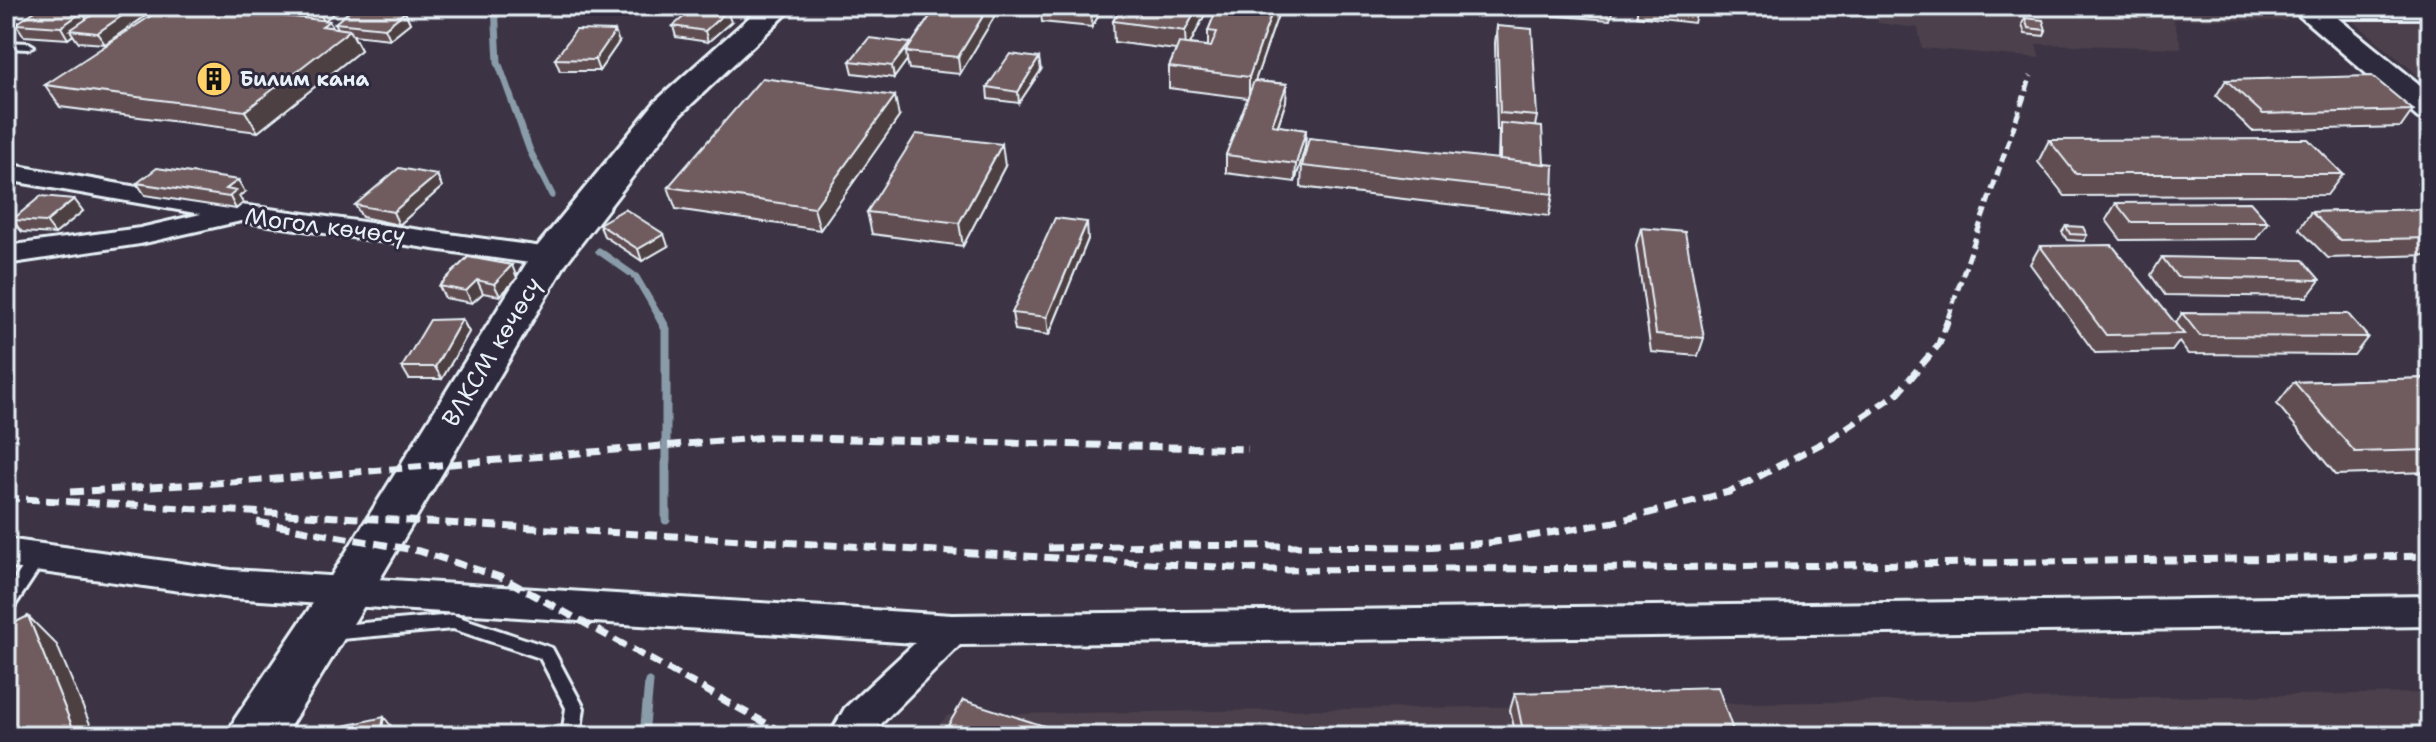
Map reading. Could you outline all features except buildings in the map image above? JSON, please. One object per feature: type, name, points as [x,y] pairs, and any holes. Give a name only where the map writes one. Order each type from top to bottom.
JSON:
[{"type":"main road","points":[[2307,8],[2430,111]]},
{"type":"street","name":"ВЛКСМ көчөсү","points":[[254,736],[347,592],[550,257],[668,108],[780,6]]},
{"type":"street","points":[[2307,8],[2430,11]]},
{"type":"street","points":[[6,172],[241,213]]},
{"type":"street","name":"Могол көчөсү","points":[[6,255],[140,236],[241,213],[550,257]]},
{"type":"street","points":[[23,554],[231,584],[952,630],[2024,619],[2430,611]]},
{"type":"street","points":[[848,736],[858,720],[952,630]]},
{"type":"lane","points":[[6,45],[29,46]]},
{"type":"lane","points":[[6,605],[23,554]]},
{"type":"lane","points":[[320,633],[453,622],[546,653],[575,708],[571,736]]},
{"type":"shaded area","points":[[1874,6],[2269,6],[2288,21],[2173,19],[2182,48],[2036,44],[2040,58],[1922,48],[1918,28],[1878,23]]},
{"type":"shaded area","points":[[2342,12],[2430,13],[2430,85]]},
{"type":"shaded area","points":[[2430,693],[2430,736],[929,736],[948,715]]},
{"type":"waterway","points":[[495,6],[498,62],[530,151],[552,195]]},
{"type":"waterway","points":[[599,251],[636,277],[660,318]]},
{"type":"waterway","points":[[659,316],[666,329],[666,520]]},
{"type":"waterway","points":[[644,736],[649,682]]},
{"type":"railway","points":[[1948,318],[2031,76]]},
{"type":"railway","points":[[1048,548],[1155,545],[1425,547],[1489,543],[1615,522],[1729,492],[1832,438],[1898,393],[1939,344],[1949,316]]},
{"type":"railway","points":[[70,492],[264,480],[767,437],[1248,449]]},
{"type":"railway","points":[[6,498],[1270,570],[1649,568],[2430,556]]},
{"type":"railway","points":[[257,522],[419,551],[503,578],[789,736]]},
{"type":"place","name":"Билим кана","points":[[214,79]]}]
